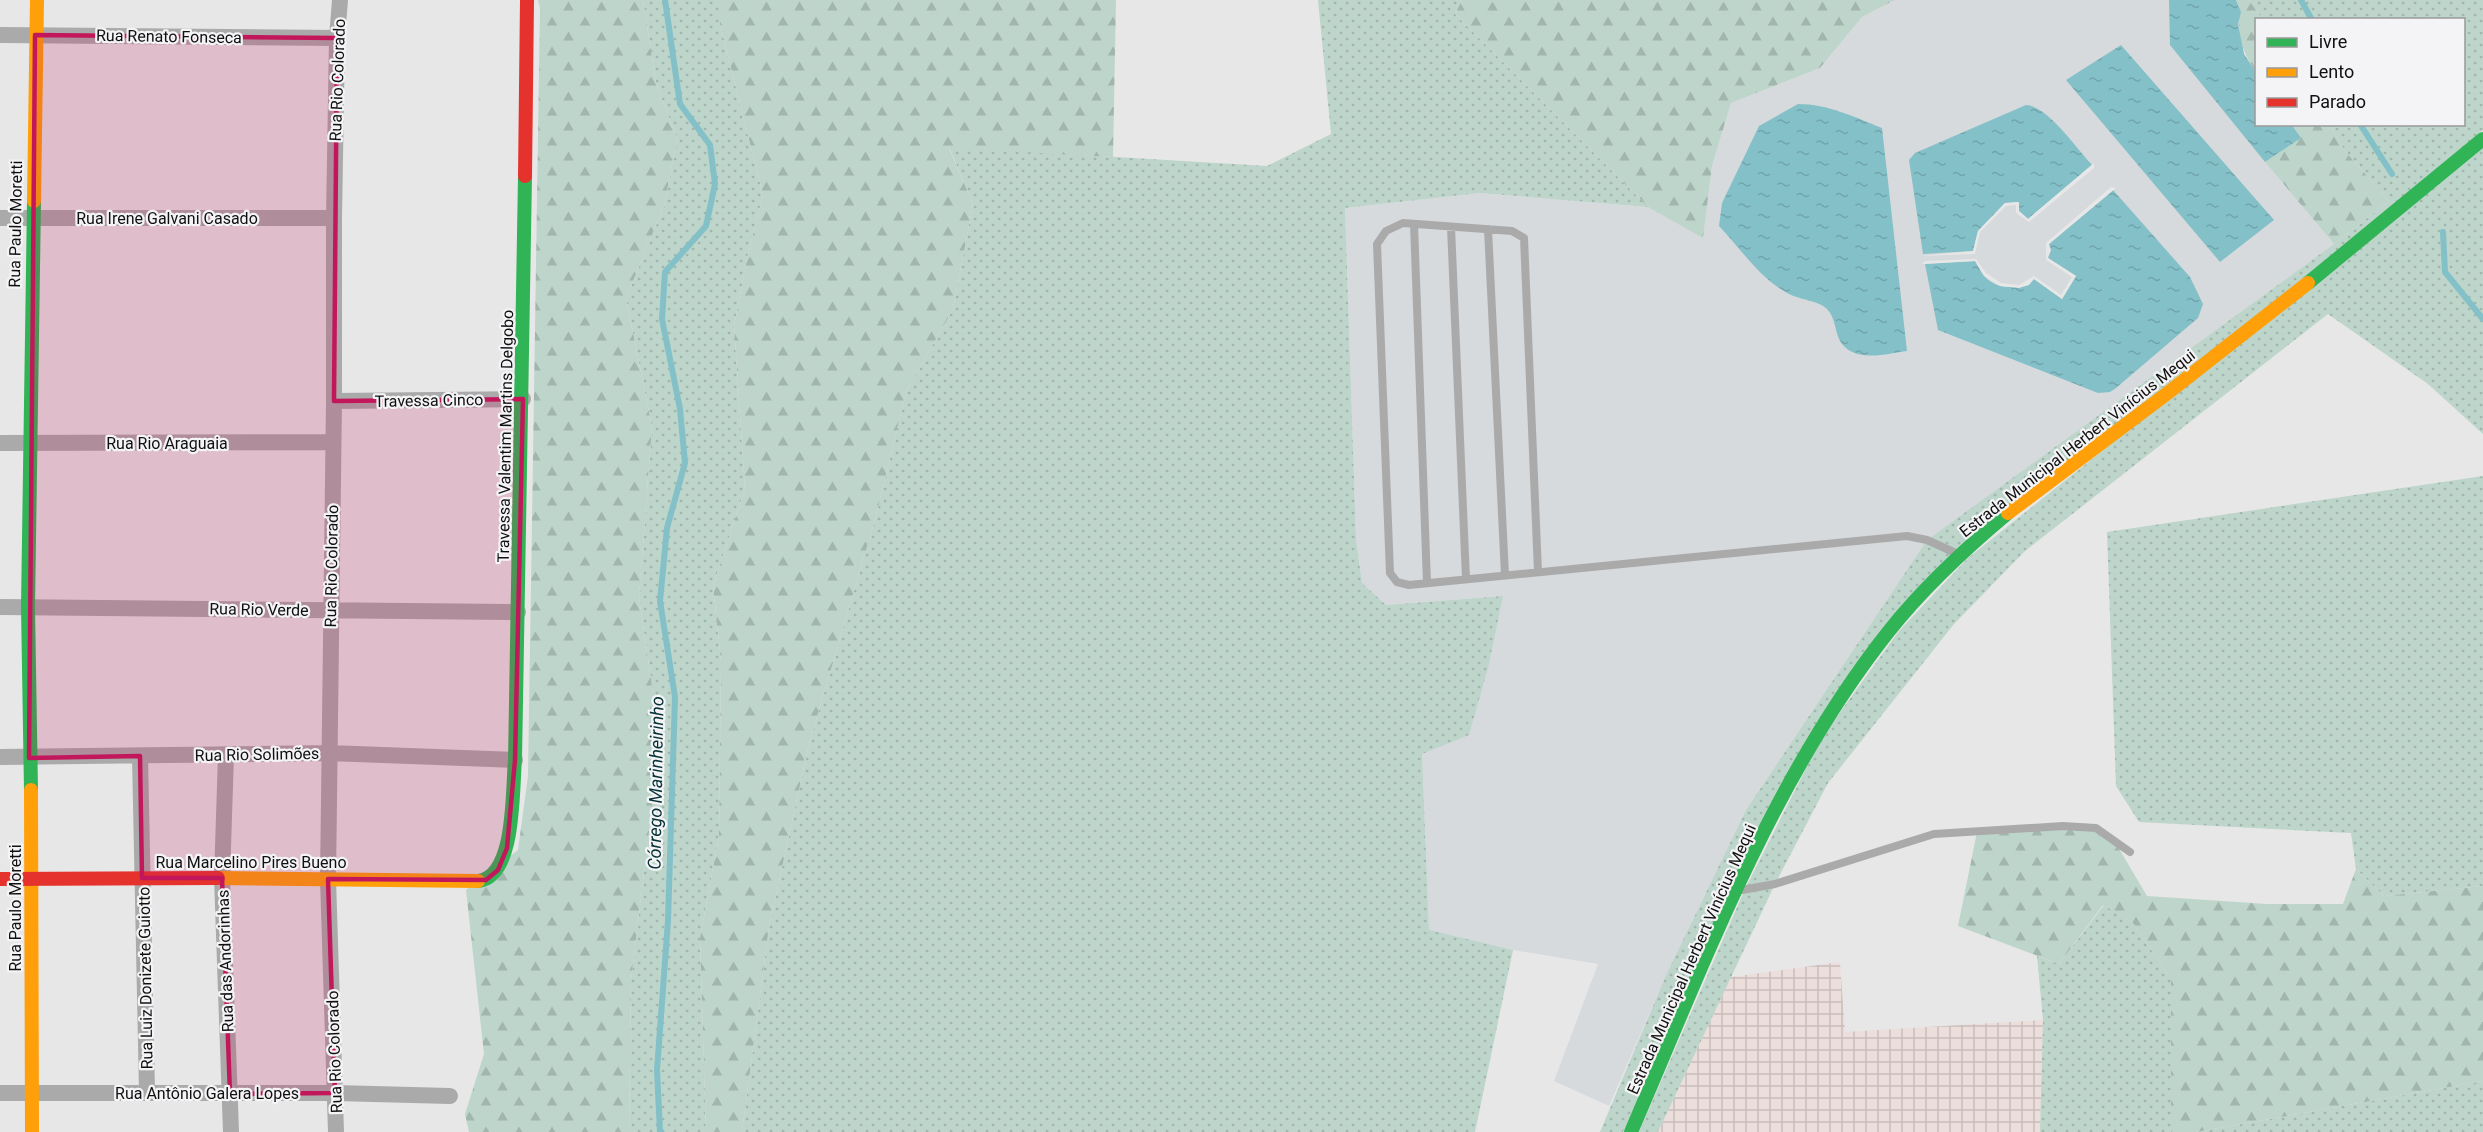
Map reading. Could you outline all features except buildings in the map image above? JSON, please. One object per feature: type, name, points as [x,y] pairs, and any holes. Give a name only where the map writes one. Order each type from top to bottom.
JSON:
[{"type":"street","name":"Rua Paulo Moretti","points":[[32,1132],[32,880],[28,607],[37,0]]},
{"type":"street","name":"Rua Rio Colorado","points":[[336,1132],[328,879],[328,753],[334,401],[334,218],[337,38],[340,0]]},
{"type":"street","name":"Travessa Valentim Martins Delgobo","points":[[498,870],[507,848],[515,760],[523,399],[527,0]]},
{"type":"street","name":"Rua Renato Fonseca","points":[[0,35],[337,38]]},
{"type":"street","name":"Estrada Municipal Herbert Vinícius Mequi","points":[[1630,1132],[1736,891],[1816,734],[1891,628],[1961,555],[2003,518],[2273,312],[2483,139]]},
{"type":"street","name":"Rua Irene Galvani Casado","points":[[0,218],[334,218]]},
{"type":"street","name":"Travessa Cinco","points":[[334,401],[523,399]]},
{"type":"street","name":"Rua Rio Araguaia","points":[[0,443],[333,442]]},
{"type":"street","name":"Rua Rio Verde","points":[[0,607],[518,612]]},
{"type":"street","name":"Rua Rio Solimões","points":[[0,757],[328,753],[515,760]]},
{"type":"street","name":"Rua das Andorinhas","points":[[226,755],[222,878],[231,1132]]},
{"type":"street","name":"Rua Luiz Donizete Guiotto","points":[[140,756],[147,1092]]},
{"type":"street","name":"Rua Marcelino Pires Bueno","points":[[0,879],[222,878],[467,882],[486,880],[498,870]]},
{"type":"street","name":"Rua Antônio Galera Lopes","points":[[0,1093],[335,1093],[450,1096]]},
{"type":"lane","points":[[1538,572],[1524,238],[1512,231],[1403,223],[1386,231],[1377,244],[1390,573],[1396,582],[1409,585],[1907,536],[1928,540],[1961,555]]},
{"type":"lane","points":[[1414,224],[1426,583]]},
{"type":"lane","points":[[1451,227],[1466,579]]},
{"type":"lane","points":[[1488,230],[1505,575]]},
{"type":"lane","points":[[1736,891],[1786,880],[1934,834],[2063,826],[2096,828],[2130,852]]},
{"type":"highlighted area","points":[[35,35],[337,38],[334,401],[523,399],[515,760],[507,848],[498,870],[486,880],[328,879],[335,1093],[230,1094],[222,878],[142,878],[140,756],[29,758]]},
{"type":"shaded area","points":[[1895,0],[2236,0],[2244,54],[2255,70],[2255,126],[2291,126],[2265,162],[2334,244],[1927,540],[1746,810],[1666,975],[1609,1106],[1554,1081],[1598,964],[1513,950],[1429,931],[1422,754],[1502,596],[1386,605],[1362,583],[1356,539],[1345,208],[1480,193],[1648,207],[1703,237],[1712,166],[1731,103],[1820,68],[1862,17]]},
{"type":"shaded area","points":[[1840,962],[1845,1032],[2043,1020],[2040,1132],[1658,1132],[1731,977]]},
{"type":"green space","points":[[538,0],[643,0],[656,83],[677,139],[664,206],[626,298],[652,427],[639,597],[660,741],[631,980],[629,1132],[469,1132],[465,1114],[484,1054],[466,890],[518,850],[528,776],[540,8]]},
{"type":"green space","points":[[643,0],[720,0],[720,24],[763,195],[748,254],[734,326],[745,489],[713,586],[721,662],[719,836],[700,938],[706,1132],[629,1132],[631,980],[660,741],[639,597],[652,427],[626,298],[664,206],[677,139],[656,83]]},
{"type":"green space","points":[[720,0],[1116,0],[1113,157],[949,148],[973,204],[953,309],[906,392],[876,516],[809,744],[769,927],[742,1132],[706,1132],[700,938],[719,836],[721,662],[713,586],[745,489],[734,326],[748,254],[763,195],[720,24]]},
{"type":"green space","points":[[1318,0],[1462,0],[1455,14],[1648,207],[1480,193],[1345,208],[1356,539],[1362,583],[1386,605],[1503,596],[1488,668],[1469,735],[1422,754],[1429,930],[1513,950],[1475,1132],[742,1132],[769,927],[809,744],[876,516],[906,392],[953,309],[973,204],[949,147],[1267,166],[1331,134]]},
{"type":"green space","points":[[1462,0],[1895,0],[1862,17],[1820,68],[1731,103],[1712,166],[1703,238],[1648,207],[1455,14]]},
{"type":"green space","points":[[2236,0],[2249,0],[2261,18],[2255,18],[2255,70],[2242,46]]},
{"type":"green space","points":[[2249,0],[2483,0],[2483,130],[2269,307],[1999,513],[1852,669],[1623,1132],[1600,1132],[1666,975],[1746,810],[1927,540],[2334,244],[2389,201],[2345,151],[2331,126],[2465,126],[2465,18],[2261,18]]},
{"type":"green space","points":[[2293,126],[2331,126],[2345,151],[2389,201],[2334,244],[2265,162],[2301,138]]},
{"type":"green space","points":[[2483,147],[2483,434],[2428,384],[2328,314],[2025,551],[1954,624],[1828,783],[1775,884],[1658,1132],[1639,1132],[1745,889],[1822,737],[1899,631],[1968,558]]},
{"type":"green space","points":[[2483,476],[2483,886],[2384,896],[2356,869],[2351,833],[2139,822],[2116,786],[2107,532]]},
{"type":"green space","points":[[2096,828],[2115,842],[2147,896],[2267,904],[2343,904],[2356,869],[2384,896],[2483,886],[2483,1081],[2196,1132],[2171,1132],[2171,979],[2133,923],[2103,905],[2059,964],[1958,926],[1977,832]]},
{"type":"green space","points":[[2104,905],[2133,923],[2171,979],[2171,1132],[2040,1132],[2043,1020],[2037,956],[2059,964]]},
{"type":"green space","points":[[2483,1081],[2483,1132],[2196,1132]]},
{"type":"water","points":[[2169,0],[2236,0],[2241,12],[2238,24],[2244,54],[2255,70],[2255,126],[2293,126],[2301,138],[2265,162],[2170,45]]},
{"type":"water","points":[[2121,45],[2274,220],[2220,262],[2066,80]]},
{"type":"water","points":[[1798,104],[1830,109],[1882,128],[1907,351],[1870,356],[1852,352],[1839,339],[1827,309],[1779,288],[1760,272],[1719,226],[1722,203],[1759,126]]},
{"type":"water","points":[[2026,105],[2035,107],[2053,120],[2092,165],[2028,219],[2019,211],[2019,202],[2005,203],[1978,231],[1973,251],[1923,254],[1909,160],[1915,153]]},
{"type":"water","points":[[2113,190],[2190,277],[2203,304],[2198,318],[2116,388],[2110,392],[2098,393],[1938,330],[1925,264],[1976,261],[1980,270],[1992,283],[2008,287],[2034,279],[2062,299],[2076,276],[2048,258],[2049,244]]},
{"type":"pier","points":[[2094,163],[2094,168],[2029,222],[2016,213],[2016,205],[2006,206],[1980,232],[1975,254],[1921,256],[1973,251],[1978,231],[2005,203],[2019,202],[2019,211],[2028,219]]},
{"type":"pier","points":[[2111,187],[2116,188],[2049,244],[2051,250],[2048,258],[2076,276],[2062,299],[2034,279],[2029,285],[2019,288],[2000,286],[1984,276],[1975,261],[1922,264],[1925,261],[1976,259],[1986,273],[2001,283],[2019,285],[2034,276],[2061,295],[2072,277],[2046,260],[2046,243]]},
{"type":"waterway","name":"Córrego Marinheirinho","points":[[660,1132],[657,1070],[668,921],[675,697],[660,601],[667,528],[685,463],[680,409],[662,319],[665,272],[706,226],[715,184],[710,145],[680,104],[665,0]]},
{"type":"waterway","points":[[2301,0],[2311,18]]},
{"type":"waterway","points":[[2361,126],[2392,174]]},
{"type":"waterway","points":[[2443,232],[2445,272],[2483,319]]},
{"type":"traffic: fast","points":[[2308,283],[2483,139]]},
{"type":"traffic: fast","points":[[478,881],[490,876],[499,865],[506,849],[512,810],[515,760],[525,176]]},
{"type":"traffic: fast","points":[[31,790],[28,607],[34,201]]},
{"type":"traffic: fast","points":[[1631,1132],[1744,872],[1775,809],[1810,747],[1847,688],[1902,615],[1945,569],[2008,513]]},
{"type":"traffic: slow","points":[[34,201],[37,0]]},
{"type":"traffic: slow","points":[[2008,513],[2169,392],[2308,283]]},
{"type":"traffic: slow","points":[[31,790],[32,1132]]},
{"type":"traffic: slow","points":[[218,878],[478,881]]},
{"type":"traffic: jam","points":[[525,176],[527,0]]},
{"type":"traffic: jam","points":[[0,879],[218,878]]}]
